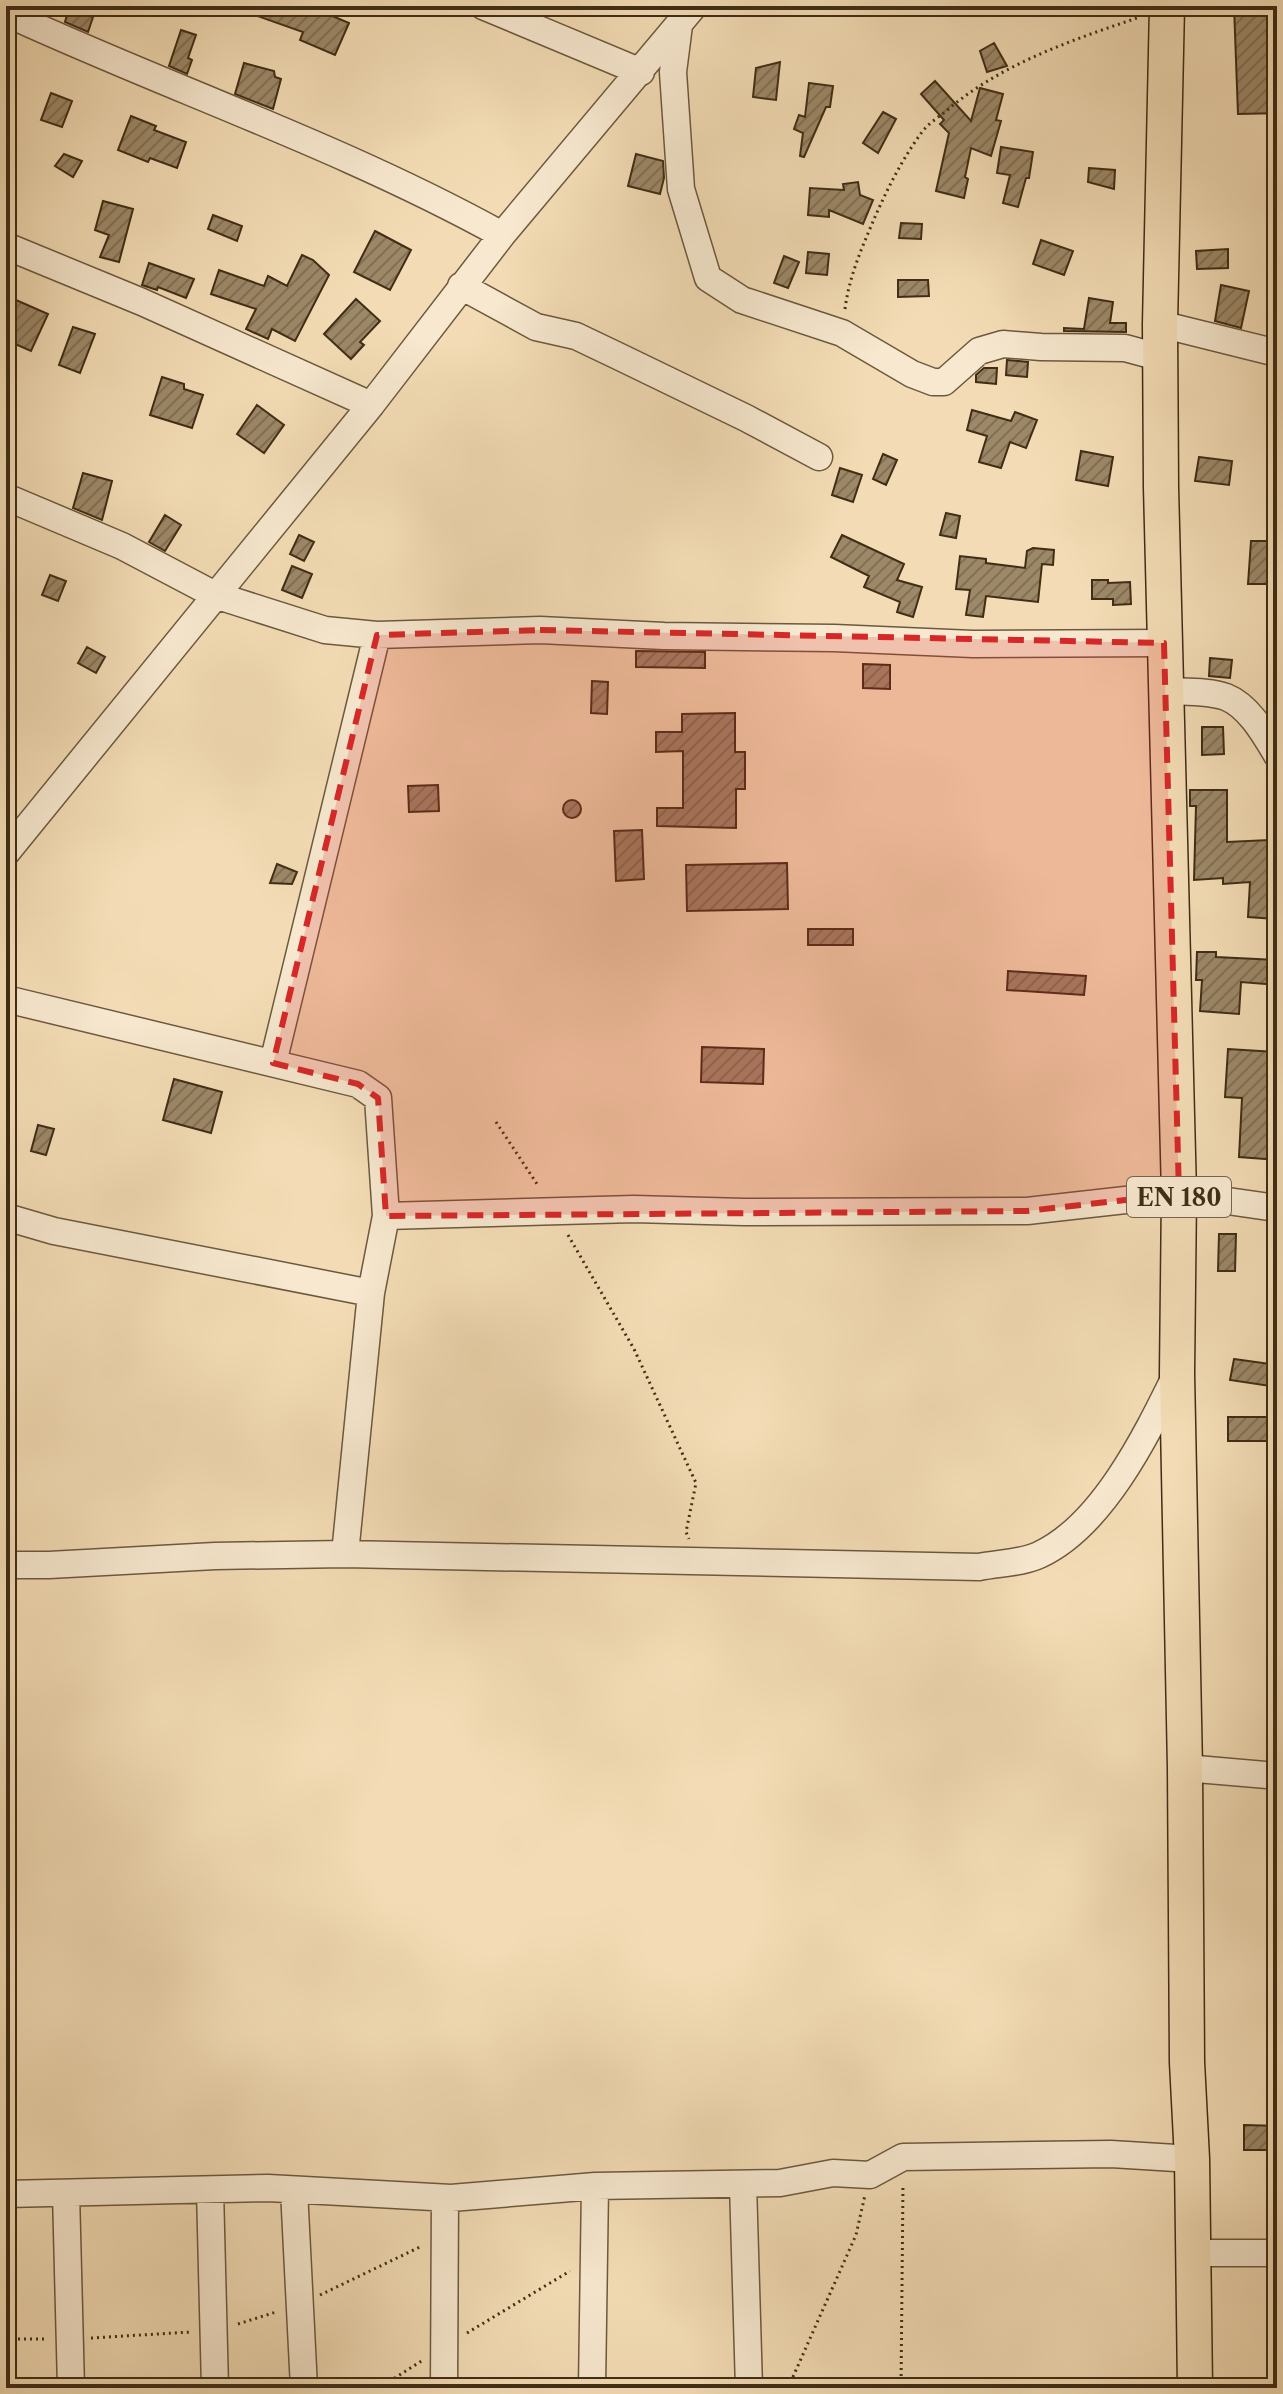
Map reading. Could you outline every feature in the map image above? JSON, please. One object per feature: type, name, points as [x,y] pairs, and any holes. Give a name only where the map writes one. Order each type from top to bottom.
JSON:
[{"type":"main road","name":"EN 180","points":[[1167,7],[1160,324],[1164,643],[1168,691],[1179,1194],[1177,1374],[1195,2388]]},
{"type":"street","points":[[483,6],[641,72]]},
{"type":"street","points":[[6,13],[270,124],[440,200],[502,235]]},
{"type":"street","points":[[6,853],[371,405],[502,235],[687,15]]},
{"type":"street","points":[[687,15],[673,72],[681,189],[708,278],[742,300],[842,333],[912,374],[933,382],[944,382],[979,351],[1003,344],[1125,348],[1162,358]]},
{"type":"street","points":[[6,246],[142,302],[371,405]]},
{"type":"street","points":[[461,286],[536,327],[576,336],[819,457]]},
{"type":"street","points":[[1160,324],[1277,353]]},
{"type":"street","points":[[6,497],[122,546],[215,595],[325,630],[377,635],[540,630],[973,644],[1164,643]]},
{"type":"street","points":[[273,1063],[377,635]]},
{"type":"street","points":[[1168,691],[1225,696],[1241,706],[1277,755]]},
{"type":"street","points":[[6,999],[358,1084],[378,1098],[386,1216],[371,1293],[345,1554]]},
{"type":"street","points":[[386,1216],[554,1210],[1027,1211],[1179,1194],[1277,1208]]},
{"type":"street","points":[[6,1217],[54,1231],[371,1293]]},
{"type":"street","points":[[6,1565],[345,1554],[979,1567],[1037,1556],[1066,1540],[1121,1475],[1147,1434],[1177,1374]]},
{"type":"street","points":[[1185,1768],[1277,1776]]},
{"type":"street","points":[[6,2194],[281,2189],[445,2198],[595,2186],[780,2183],[833,2173],[870,2175],[903,2157],[1111,2154],[1192,2159]]},
{"type":"street","points":[[743,2184],[749,2388]]},
{"type":"street","points":[[592,2388],[595,2186]]},
{"type":"street","points":[[281,2189],[300,2304],[304,2388]]},
{"type":"street","points":[[210,2190],[215,2388]]},
{"type":"street","points":[[66,2193],[71,2388]]},
{"type":"street","points":[[444,2388],[445,2198]]},
{"type":"street","points":[[1192,2253],[1277,2253]]},
{"type":"path","points":[[842,333],[848,289],[864,243],[892,180],[924,129],[968,92],[1010,69],[1071,40],[1167,7]]},
{"type":"path","points":[[496,1122],[554,1210],[634,1349],[696,1483],[686,1532],[696,1561]]},
{"type":"path","points":[[901,2388],[903,2157]]},
{"type":"path","points":[[788,2388],[856,2235],[870,2175]]},
{"type":"path","points":[[6,2339],[70,2339],[214,2331],[300,2304],[445,2236]]},
{"type":"path","points":[[379,2388],[442,2347],[592,2259]]},
{"type":"highlighted area","points":[[540,630],[1164,643],[1179,1194],[1027,1211],[386,1216],[378,1098],[358,1084],[273,1063],[377,635]]},
{"type":"building","points":[[236,6],[309,6],[349,23],[335,55],[300,40],[303,32]]},
{"type":"building","points":[[1234,6],[1277,6],[1277,113],[1238,114]]},
{"type":"building","points":[[69,8],[93,17],[88,32],[65,22]]},
{"type":"building","points":[[181,30],[196,35],[188,58],[192,60],[187,74],[169,66]]},
{"type":"building","points":[[994,43],[1007,66],[987,72],[980,51]]},
{"type":"building","points":[[780,62],[776,100],[753,97],[756,68]]},
{"type":"building","points":[[244,63],[274,71],[275,77],[281,79],[273,109],[235,94]]},
{"type":"building","points":[[935,81],[971,121],[980,88],[1003,94],[996,120],[1001,121],[991,156],[971,148],[964,198],[936,191],[949,133],[940,124],[944,120],[921,94]]},
{"type":"building","points":[[809,83],[833,86],[830,107],[826,107],[804,157],[800,156],[803,133],[794,129],[799,115],[805,117]]},
{"type":"building","points":[[51,93],[72,101],[62,127],[41,120]]},
{"type":"building","points":[[883,112],[896,119],[878,153],[863,143]]},
{"type":"building","points":[[131,116],[156,126],[154,130],[186,142],[177,168],[150,158],[148,162],[118,150]]},
{"type":"building","points":[[1001,147],[1033,152],[1029,178],[1026,178],[1018,207],[1003,203],[1010,175],[997,173]]},
{"type":"building","points":[[64,154],[82,161],[73,177],[55,166]]},
{"type":"building","points":[[636,154],[663,161],[664,178],[660,194],[628,186]]},
{"type":"building","points":[[1089,168],[1115,170],[1114,189],[1088,182]]},
{"type":"building","points":[[858,182],[860,195],[873,200],[863,224],[829,210],[829,217],[808,215],[810,188],[844,190],[843,184]]},
{"type":"building","points":[[103,201],[133,209],[119,262],[100,257],[109,235],[95,230]]},
{"type":"building","points":[[213,215],[242,226],[237,241],[208,229]]},
{"type":"building","points":[[901,223],[922,224],[921,239],[899,238]]},
{"type":"building","points":[[375,231],[411,250],[390,290],[354,272]]},
{"type":"building","points":[[1041,240],[1073,251],[1064,275],[1033,264]]},
{"type":"building","points":[[1228,249],[1228,268],[1197,269],[1196,251]]},
{"type":"building","points":[[808,252],[829,254],[827,275],[806,273]]},
{"type":"building","points":[[302,255],[313,260],[329,275],[295,341],[272,329],[268,339],[246,329],[256,309],[211,294],[219,270],[264,286],[268,276],[287,286]]},
{"type":"building","points":[[784,256],[799,262],[788,288],[774,283]]},
{"type":"building","points":[[149,263],[194,279],[186,298],[158,287],[157,290],[142,285]]},
{"type":"building","points":[[898,280],[928,280],[929,296],[898,297]]},
{"type":"building","points":[[1221,285],[1249,291],[1241,328],[1215,321]]},
{"type":"building","points":[[1089,298],[1113,302],[1110,323],[1126,323],[1126,332],[1064,331],[1064,328],[1084,329]]},
{"type":"building","points":[[356,299],[380,321],[360,342],[364,345],[351,359],[324,334]]},
{"type":"building","points":[[16,300],[48,314],[31,351],[6,340],[6,322]]},
{"type":"building","points":[[73,327],[95,334],[80,373],[59,365]]},
{"type":"building","points":[[1007,360],[1028,362],[1027,377],[1006,375]]},
{"type":"building","points":[[984,368],[997,368],[996,384],[976,382],[976,375]]},
{"type":"building","points":[[162,377],[184,384],[184,389],[203,395],[192,428],[150,415]]},
{"type":"building","points":[[257,405],[284,425],[264,453],[237,434]]},
{"type":"building","points":[[972,410],[1011,421],[1015,412],[1037,420],[1026,448],[1010,442],[1001,468],[979,462],[987,436],[967,430]]},
{"type":"building","points":[[1081,451],[1113,457],[1108,486],[1076,480]]},
{"type":"building","points":[[883,454],[897,460],[886,485],[873,479]]},
{"type":"building","points":[[1199,457],[1232,461],[1229,485],[1195,481]]},
{"type":"building","points":[[840,468],[862,475],[853,502],[832,495]]},
{"type":"building","points":[[83,473],[112,481],[102,520],[73,508]]},
{"type":"building","points":[[946,513],[960,516],[956,538],[940,535]]},
{"type":"building","points":[[165,515],[181,525],[165,551],[149,542]]},
{"type":"building","points":[[299,535],[314,542],[304,561],[290,554]]},
{"type":"building","points":[[842,535],[904,564],[897,580],[922,587],[913,617],[897,612],[900,602],[864,587],[869,576],[831,557]]},
{"type":"building","points":[[1251,541],[1277,541],[1277,584],[1248,584]]},
{"type":"building","points":[[1033,548],[1054,550],[1053,565],[1042,564],[1038,602],[986,596],[983,617],[966,615],[970,590],[956,589],[960,556],[1025,568],[1027,551]]},
{"type":"building","points":[[292,566],[312,574],[302,598],[282,590]]},
{"type":"building","points":[[50,575],[66,581],[58,601],[42,595]]},
{"type":"building","points":[[1092,580],[1130,582],[1131,604],[1113,605],[1113,599],[1092,599]]},
{"type":"building","points":[[87,647],[105,657],[96,673],[78,663]]},
{"type":"building","points":[[636,651],[705,652],[705,668],[636,667]]},
{"type":"building","points":[[1210,658],[1232,660],[1230,678],[1209,676]]},
{"type":"building","points":[[863,664],[890,665],[890,689],[863,688]]},
{"type":"building","points":[[592,681],[608,682],[607,714],[591,713]]},
{"type":"building","points":[[735,713],[735,752],[745,752],[745,789],[736,789],[736,828],[657,826],[657,808],[683,808],[683,751],[656,752],[656,732],[682,732],[682,714]]},
{"type":"building","points":[[1202,727],[1223,727],[1224,754],[1202,755]]},
{"type":"building","points":[[438,785],[439,811],[409,812],[408,786]]},
{"type":"building","points":[[1190,790],[1227,790],[1227,842],[1269,840],[1270,857],[1276,857],[1277,919],[1248,917],[1250,882],[1223,884],[1223,878],[1194,880],[1196,806],[1190,806]]},
{"type":"building","points":[[572,800],[581,809],[572,818],[563,809]]},
{"type":"building","points":[[642,830],[644,879],[616,881],[614,831]]},
{"type":"building","points":[[787,863],[788,909],[687,911],[686,865]]},
{"type":"building","points":[[277,864],[297,872],[292,884],[270,883]]},
{"type":"building","points":[[808,929],[853,929],[853,945],[808,945]]},
{"type":"building","points":[[1197,952],[1216,952],[1216,957],[1277,960],[1277,985],[1241,982],[1239,1014],[1200,1011],[1202,980],[1196,980]]},
{"type":"building","points":[[1008,971],[1086,976],[1084,995],[1007,990]]},
{"type":"building","points":[[702,1047],[764,1049],[763,1084],[701,1082]]},
{"type":"building","points":[[1228,1049],[1275,1052],[1270,1119],[1277,1119],[1277,1160],[1239,1157],[1242,1098],[1225,1097]]},
{"type":"building","points":[[174,1079],[222,1092],[211,1133],[163,1120]]},
{"type":"building","points":[[38,1125],[54,1129],[46,1155],[31,1151]]},
{"type":"building","points":[[1219,1234],[1236,1234],[1235,1271],[1218,1271]]},
{"type":"building","points":[[1234,1359],[1277,1365],[1277,1387],[1230,1380]]},
{"type":"building","points":[[1228,1417],[1277,1417],[1277,1441],[1228,1441]]},
{"type":"building","points":[[1244,2125],[1277,2126],[1277,2150],[1244,2150]]}]
